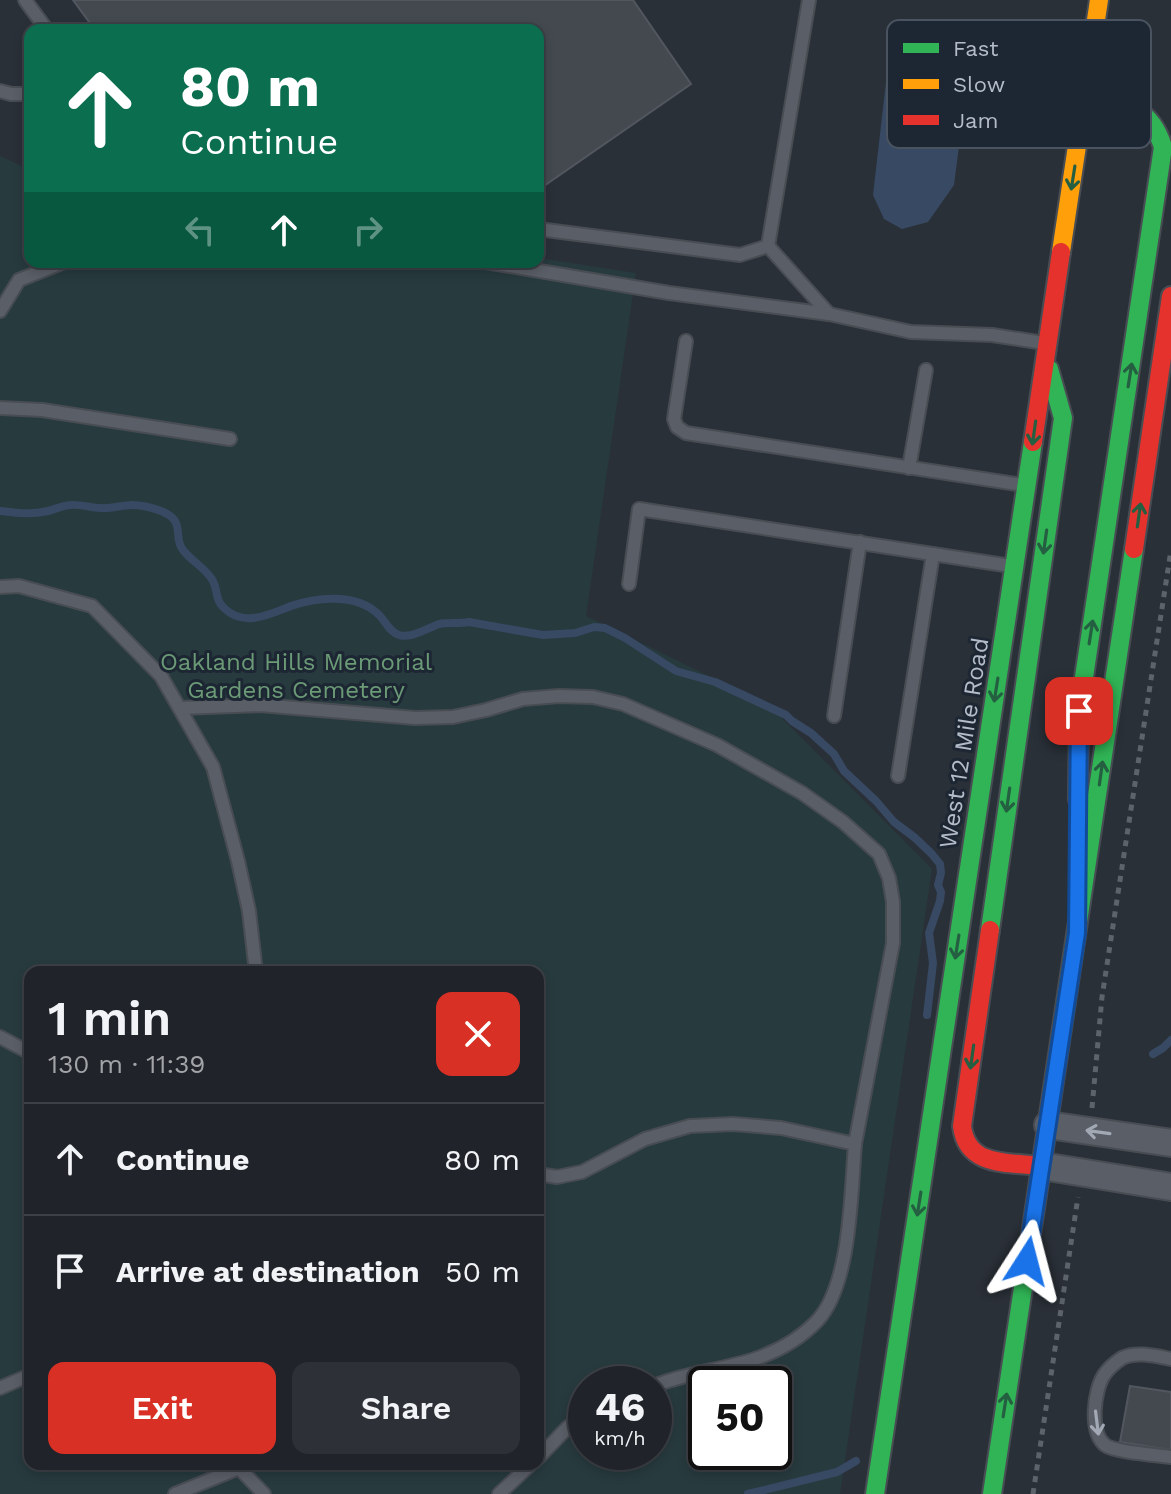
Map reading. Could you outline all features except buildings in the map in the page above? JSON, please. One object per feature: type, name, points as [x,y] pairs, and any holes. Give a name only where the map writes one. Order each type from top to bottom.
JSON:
[{"type":"main road","name":"West 12 Mile Road","points":[[1096,20],[1099,0]]},
{"type":"main road","points":[[1077,933],[1079,711],[1163,147],[1160,134],[1151,120]]},
{"type":"main road","name":"West 12 Mile Road","points":[[875,1494],[1077,148]]},
{"type":"main road","points":[[992,1494],[1171,296]]},
{"type":"main road","points":[[1042,1166],[984,1159],[976,1155],[965,1143],[962,1126],[1063,418],[1047,350]]},
{"type":"street","points":[[1048,1125],[1171,1143]]},
{"type":"street","points":[[1042,1166],[1171,1187]]},
{"type":"lane","points":[[25,0],[43,24]]},
{"type":"lane","points":[[768,246],[809,0]]},
{"type":"lane","points":[[0,91],[24,94]]},
{"type":"lane","points":[[544,230],[740,255],[768,246]]},
{"type":"lane","points":[[768,246],[829,314]]},
{"type":"lane","points":[[0,311],[19,280],[49,268]]},
{"type":"lane","points":[[521,268],[669,293],[829,314],[911,332],[992,335],[1047,350]]},
{"type":"lane","points":[[686,341],[674,419],[677,427],[686,433],[1027,485]]},
{"type":"lane","points":[[909,468],[926,370]]},
{"type":"lane","points":[[0,408],[42,410],[230,439]]},
{"type":"lane","points":[[629,584],[639,509],[1015,566]]},
{"type":"lane","points":[[834,716],[860,542]]},
{"type":"lane","points":[[898,776],[933,554]]},
{"type":"lane","points":[[0,587],[19,586],[92,606],[161,676],[213,767],[249,911],[255,966]]},
{"type":"lane","points":[[181,708],[260,705],[415,718],[453,717],[523,699],[593,697],[623,704],[717,745],[802,793],[843,822],[879,854],[889,878],[893,902],[893,943],[855,1144],[847,1235],[839,1283],[819,1319],[792,1343],[757,1358],[672,1381]]},
{"type":"lane","points":[[0,1037],[24,1050]]},
{"type":"lane","points":[[544,1175],[557,1177],[582,1172],[645,1139],[690,1126],[733,1124],[781,1128],[855,1144]]},
{"type":"lane","points":[[1171,1359],[1149,1355],[1125,1357],[1112,1366],[1102,1377],[1094,1415],[1099,1438],[1107,1447],[1171,1457]]},
{"type":"lane","points":[[0,1388],[24,1378]]},
{"type":"lane","points":[[544,1452],[568,1427]]},
{"type":"lane","points":[[175,1494],[230,1470]]},
{"type":"lane","points":[[243,1470],[264,1494]]},
{"type":"lane","points":[[499,1494],[525,1470]]},
{"type":"path","points":[[1090,1131],[1102,997],[1171,550]]},
{"type":"path","points":[[1033,1494],[1082,1173]]},
{"type":"green space","name":"Oakland Hills Memorial Gardens Cemetery","points":[[0,156],[24,167],[24,268],[544,268],[544,259],[636,273],[586,616],[770,706],[932,869],[840,1494],[0,1494]]},
{"type":"water","points":[[887,73],[887,148],[959,148],[954,185],[928,222],[902,229],[884,219],[873,195]]},
{"type":"waterway","points":[[0,511],[36,513],[75,505],[105,508],[135,505],[161,511],[174,519],[180,545],[210,576],[221,605],[240,617],[257,618],[301,603],[336,599],[369,607],[392,631],[403,636],[439,624],[469,622],[543,635],[605,628],[676,671],[715,682],[786,715],[834,754],[844,771],[940,864],[940,901],[929,933],[933,963],[927,1015]]},
{"type":"waterway","points":[[1153,1054],[1171,1040]]},
{"type":"waterway","points":[[748,1494],[837,1472],[856,1461]]},
{"type":"traffic: fast","points":[[1078,799],[1079,711],[1163,147],[1151,124]]},
{"type":"traffic: fast","points":[[990,930],[1063,418],[1049,369]]},
{"type":"traffic: fast","points":[[875,1494],[1033,442]]},
{"type":"traffic: fast","points":[[992,1494],[1134,549]]},
{"type":"traffic: slow","points":[[1096,20],[1099,0]]},
{"type":"traffic: slow","points":[[1061,252],[1077,148]]},
{"type":"traffic: jam","points":[[1033,442],[1061,252]]},
{"type":"traffic: jam","points":[[1134,549],[1171,296]]},
{"type":"traffic: jam","points":[[990,930],[962,1126],[966,1140],[981,1156],[1004,1163],[1042,1166]]},
{"type":"route","points":[[1027,1261],[1077,933],[1079,711]]}]
